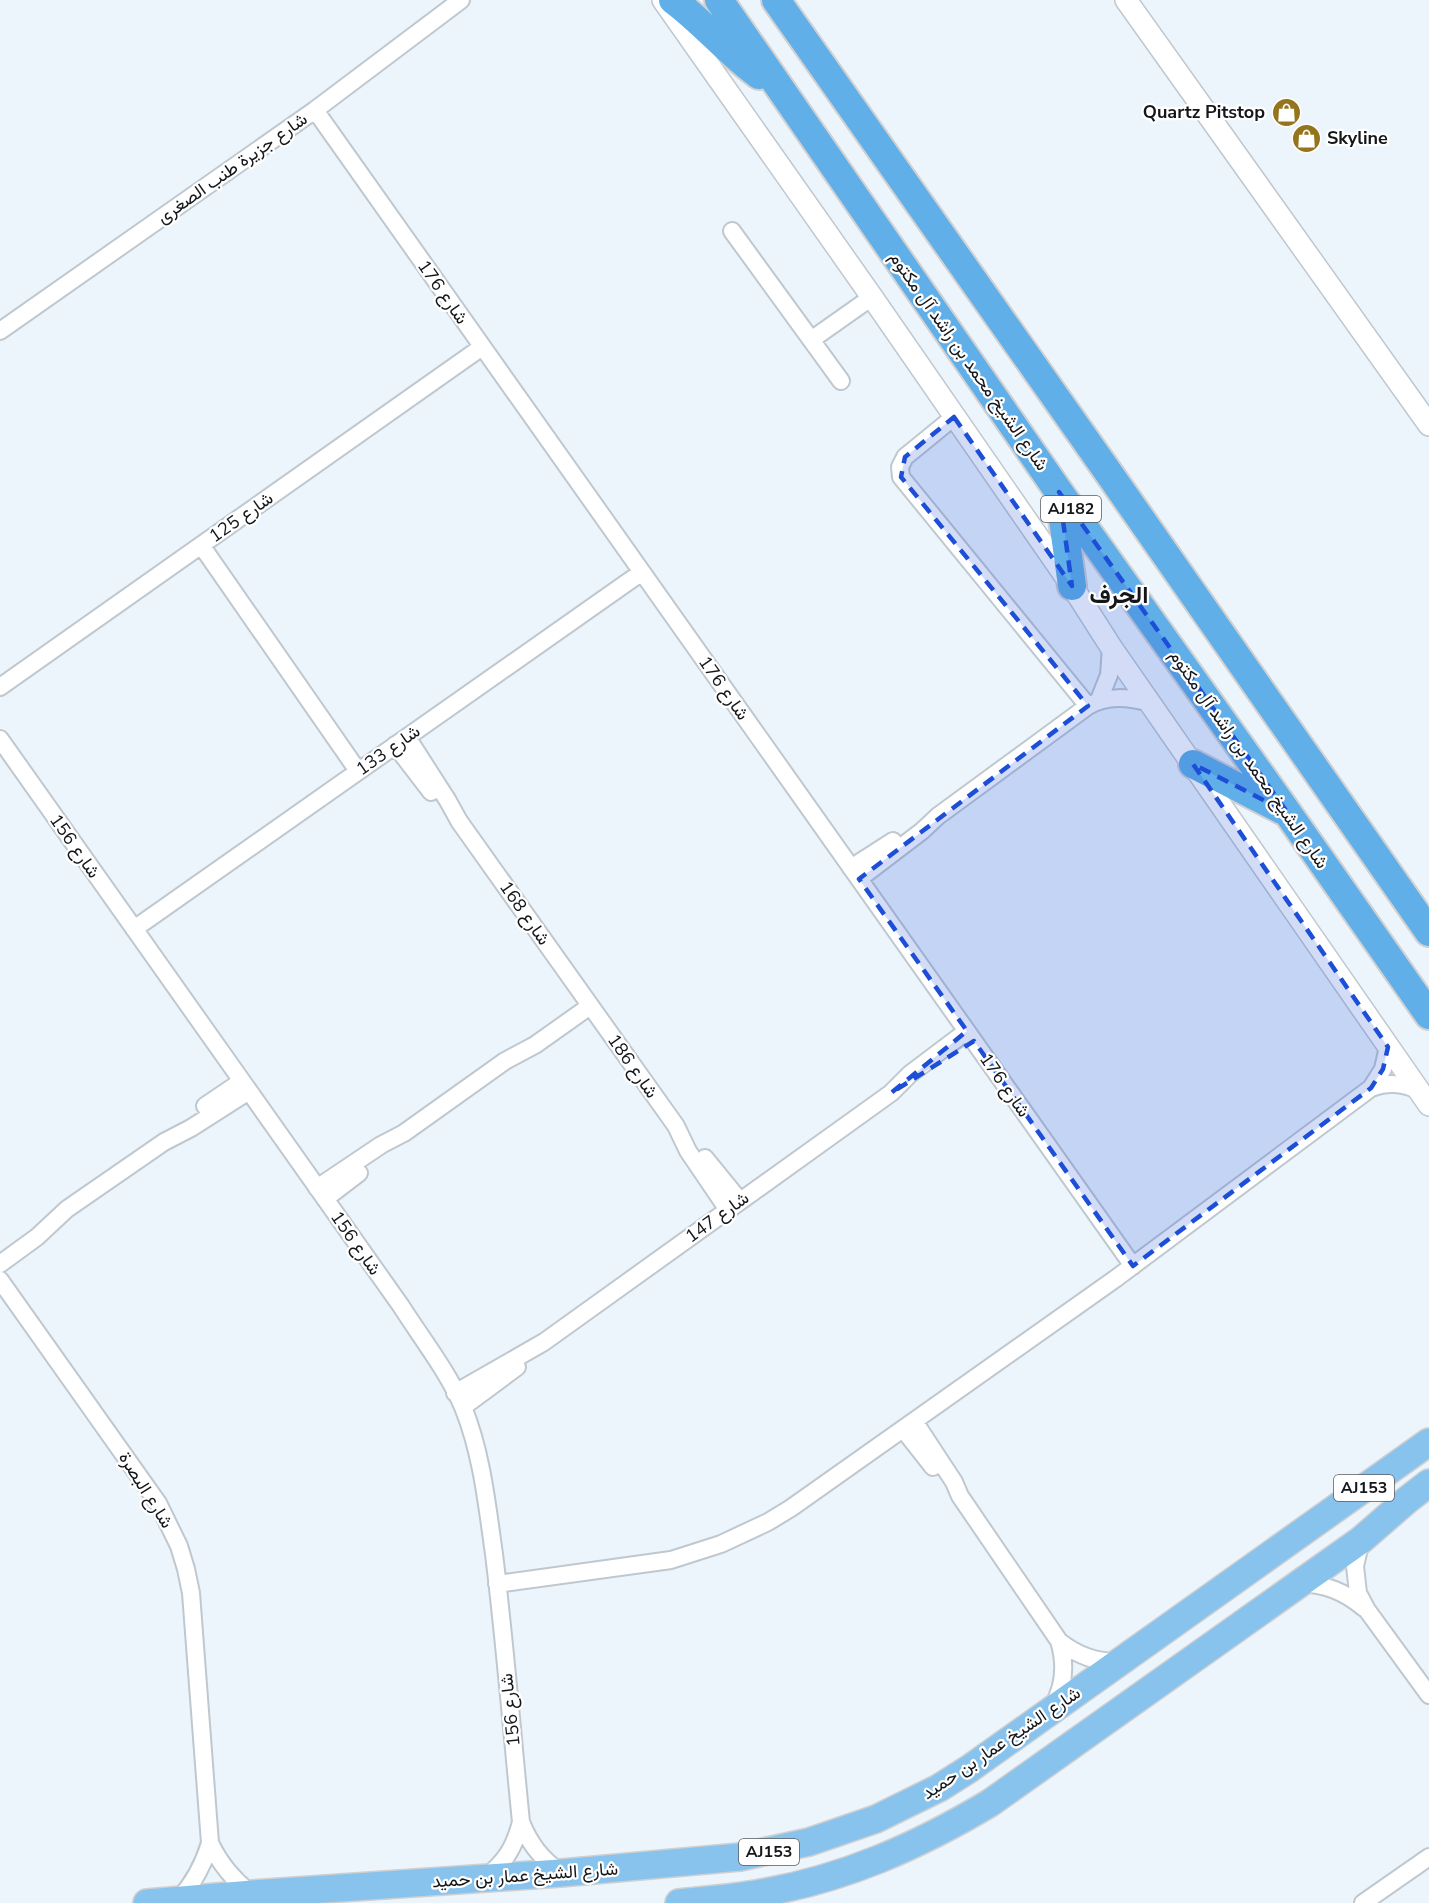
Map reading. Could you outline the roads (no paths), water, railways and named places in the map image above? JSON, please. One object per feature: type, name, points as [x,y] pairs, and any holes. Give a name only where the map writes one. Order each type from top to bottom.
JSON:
[{"type":"highway","points":[[673,0],[704,24],[747,66],[781,88]]},
{"type":"highway","name":"شارع الشيخ محمد بن راشد آل مكتوم","points":[[719,0],[1059,492],[1429,1015]]},
{"type":"highway","name":"AJ182","points":[[776,0],[1429,932]]},
{"type":"highway","points":[[1059,492],[1072,586]]},
{"type":"highway","points":[[1193,764],[1287,812]]},
{"type":"main road","name":"شارع الشيخ عمار بن حميد","points":[[147,1903],[561,1873],[740,1857],[786,1848],[843,1832],[939,1788],[969,1769],[1429,1442]]},
{"type":"main road","name":"AJ153","points":[[679,1903],[761,1893],[827,1878],[883,1858],[938,1833],[990,1803],[1361,1540],[1429,1483]]},
{"type":"street","name":"شارع جزيرة طنب الصغرى","points":[[0,331],[204,186],[315,111],[461,0]]},
{"type":"street","points":[[663,0],[872,297],[1423,1097]]},
{"type":"street","points":[[1126,0],[1429,425]]},
{"type":"street","name":"شارع 176","points":[[315,111],[1133,1266]]},
{"type":"street","points":[[732,231],[841,381]]},
{"type":"street","points":[[811,340],[872,297]]},
{"type":"street","name":"شارع 125","points":[[0,687],[482,347]]},
{"type":"street","points":[[954,417],[905,457],[900,466],[901,477],[1093,703]]},
{"type":"street","points":[[201,545],[358,771]]},
{"type":"street","name":"شارع 133","points":[[134,928],[642,572]]},
{"type":"street","points":[[855,873],[922,831],[938,816],[1093,703],[1109,675],[1111,647]]},
{"type":"street","points":[[1093,703],[1125,698],[1150,703]]},
{"type":"street","name":"شارع 156","points":[[0,739],[401,1306],[459,1400],[472,1436],[483,1478],[497,1584],[521,1822],[536,1852],[561,1873]]},
{"type":"street","name":"شارع 168","points":[[401,741],[448,801],[459,821],[587,1001]]},
{"type":"street","points":[[321,1194],[384,1153],[404,1133],[505,1061],[535,1045],[587,1001]]},
{"type":"street","name":"شارع 186","points":[[587,1001],[676,1126],[688,1151],[734,1206]]},
{"type":"street","name":"شارع 147","points":[[459,1400],[511,1372],[544,1342],[891,1093],[915,1081],[970,1036]]},
{"type":"street","points":[[1371,1088],[1383,1069],[1388,1047]]},
{"type":"street","points":[[497,1584],[671,1560],[721,1544],[768,1522],[1133,1266],[1371,1088],[1395,1083],[1406,1085],[1423,1097]]},
{"type":"street","points":[[0,1251],[44,1221],[67,1209],[164,1142],[191,1128],[245,1086]]},
{"type":"street","points":[[0,1263],[37,1237],[67,1209]]},
{"type":"street","name":"شارع البصرة","points":[[0,1280],[158,1503],[179,1546],[186,1569],[194,1617],[210,1843],[227,1872],[252,1894]]},
{"type":"street","points":[[909,1425],[954,1482],[960,1496],[1059,1641],[1088,1658],[1120,1662]]},
{"type":"street","points":[[1361,1540],[1357,1553],[1355,1580],[1358,1593],[1367,1610],[1429,1695]]},
{"type":"street","points":[[1299,1583],[1340,1591],[1352,1597],[1367,1610]]},
{"type":"street","points":[[1051,1711],[1062,1684],[1064,1670],[1059,1641]]},
{"type":"street","name":"شارع 156","points":[[485,1878],[509,1854],[517,1839],[521,1822]]},
{"type":"street","name":"شارع البصرة","points":[[178,1900],[198,1874],[210,1843]]},
{"type":"street","points":[[1363,1903],[1429,1857]]},
{"type":"place","name":"Quartz Pitstop","points":[[1286,112]]},
{"type":"place","name":"Skyline","points":[[1306,138]]},
{"type":"district","name":"الجرف","points":[[1119,595]]}]
